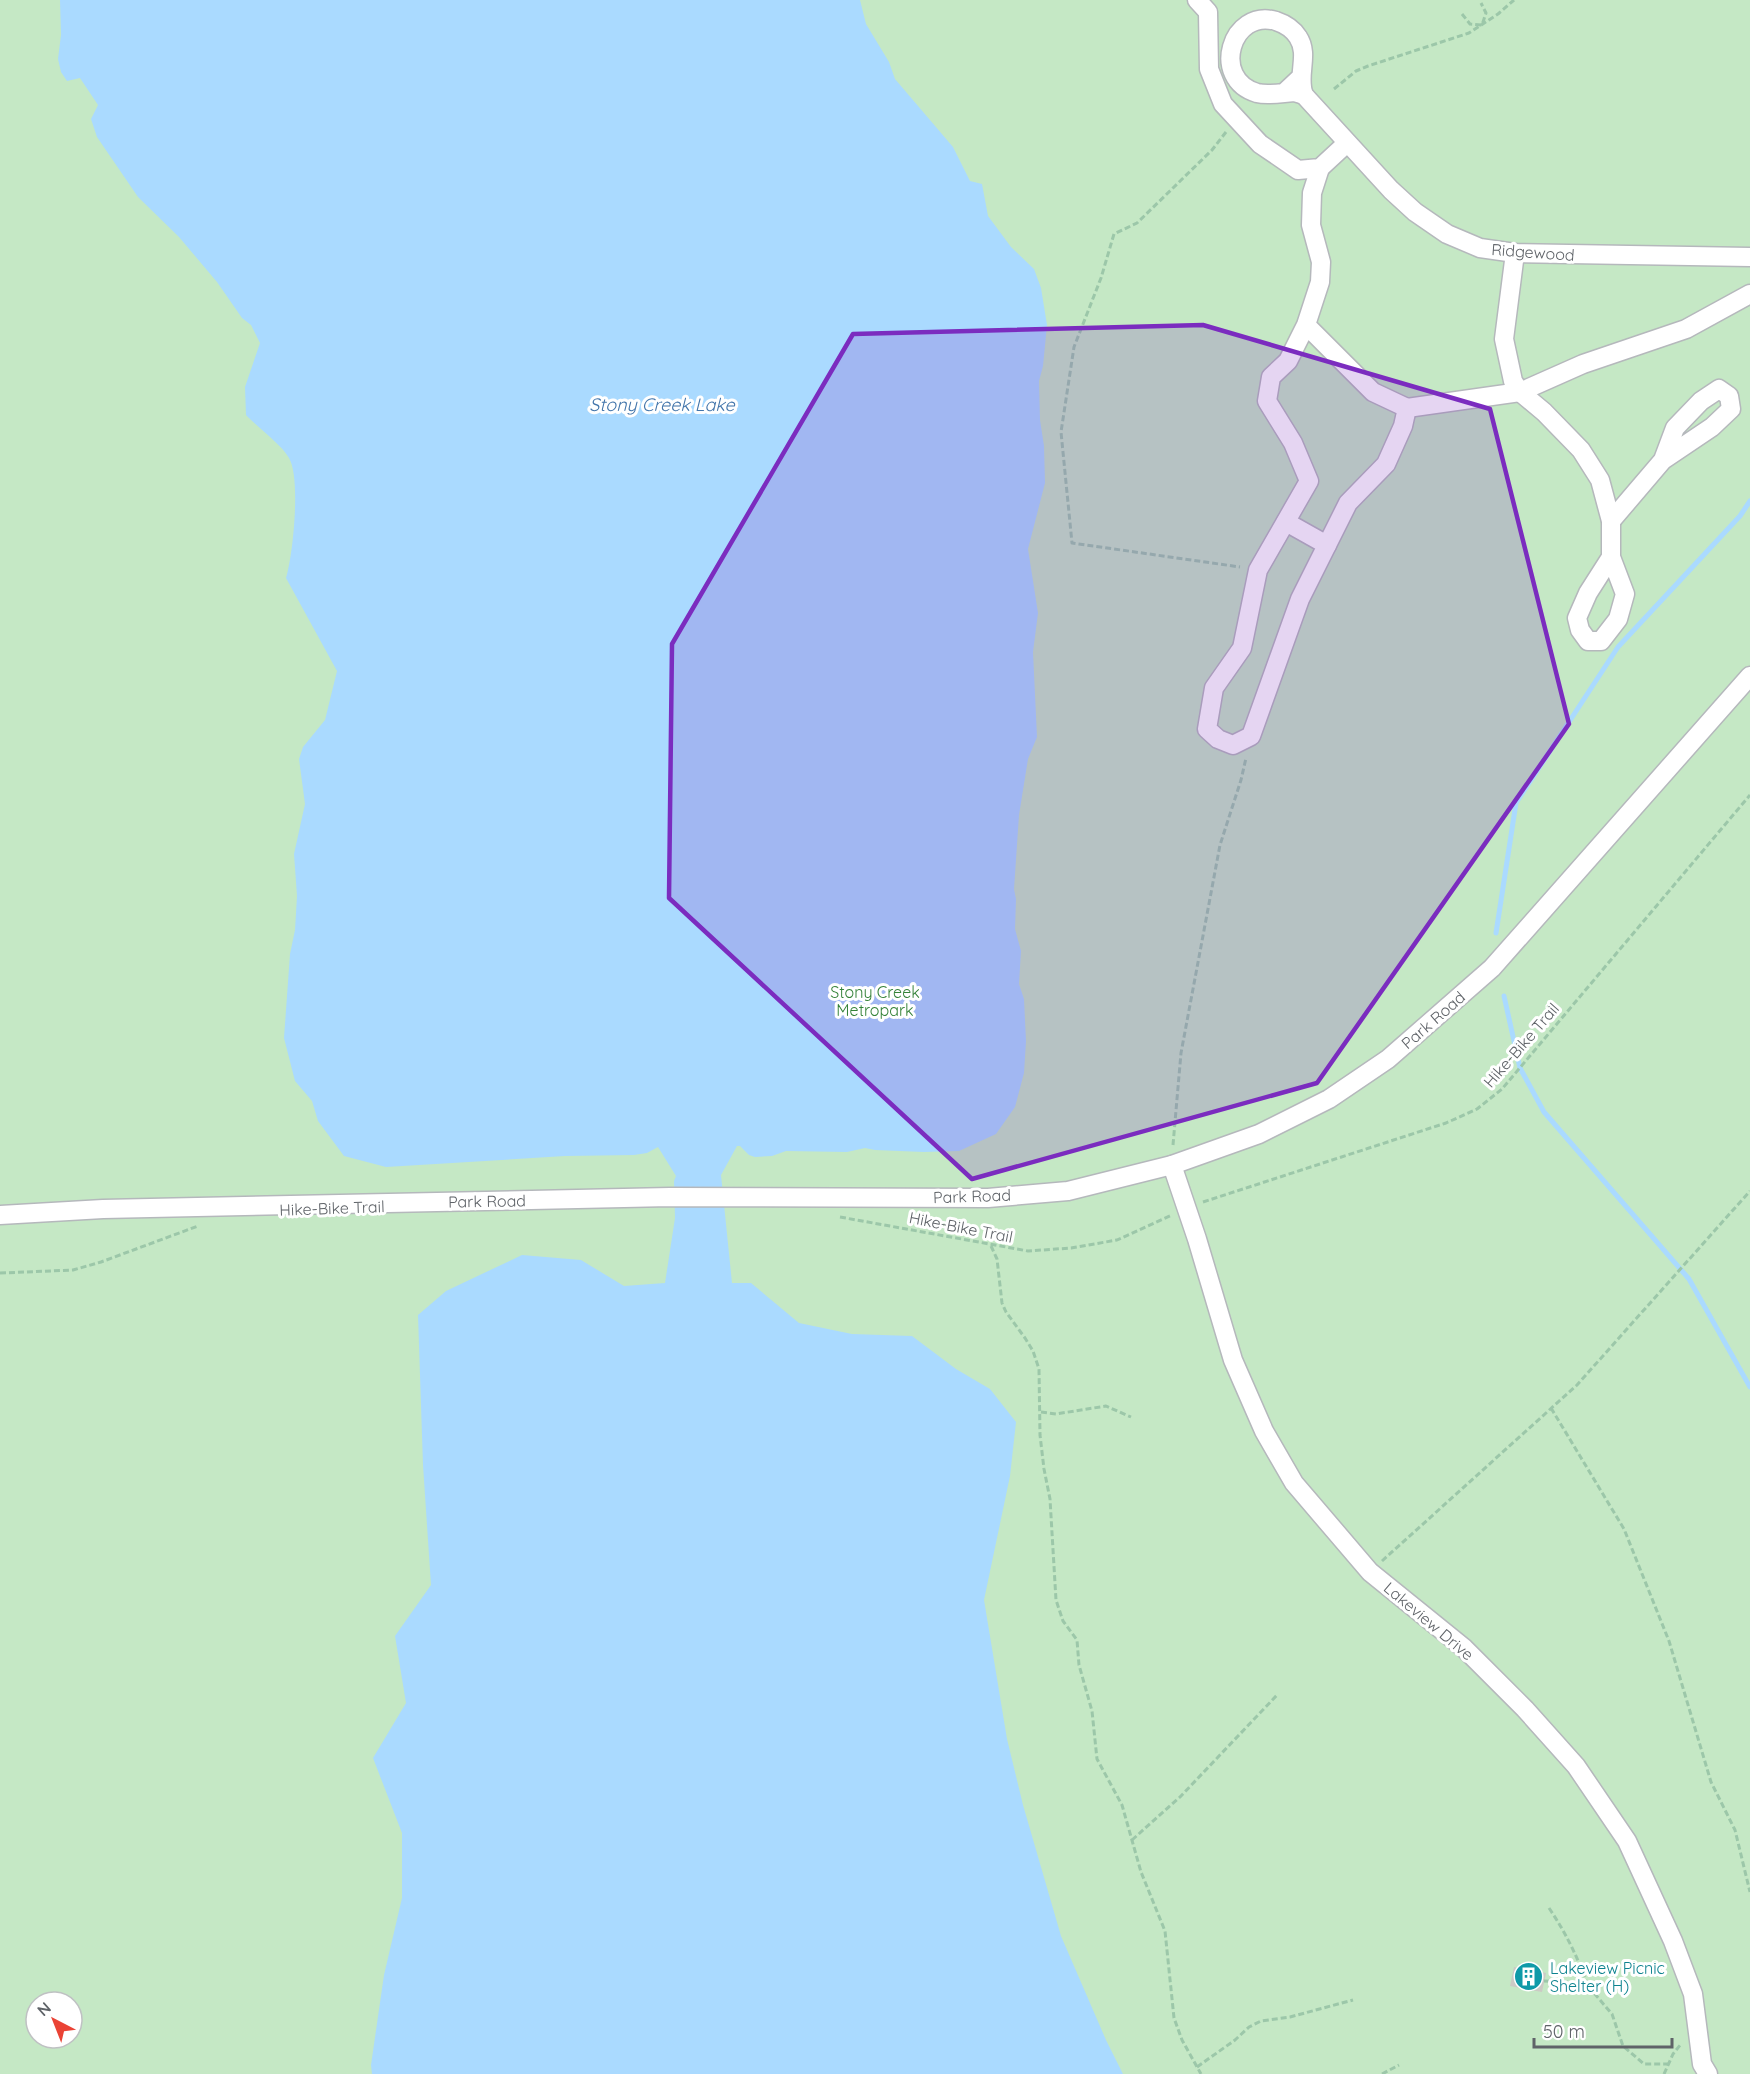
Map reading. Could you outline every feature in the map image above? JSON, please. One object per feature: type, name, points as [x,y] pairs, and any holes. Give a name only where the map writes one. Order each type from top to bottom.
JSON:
[{"type":"street","points":[[1197,0],[1208,12],[1209,69],[1223,104],[1260,144],[1298,170],[1312,193]]},
{"type":"street","points":[[1271,20],[1282,23],[1293,30],[1300,39],[1304,51],[1302,86],[1294,92],[1284,93],[1258,93],[1246,88],[1237,80],[1231,69],[1232,44],[1238,33],[1248,25],[1271,20]]},
{"type":"street","name":"Ridgewood","points":[[1302,86],[1347,143],[1415,212],[1447,234],[1480,248],[1515,253],[1750,257]]},
{"type":"street","points":[[1347,143],[1320,168],[1312,193],[1311,225],[1321,262],[1320,282],[1306,326],[1288,361],[1271,377],[1267,401],[1293,443],[1310,481],[1258,570],[1242,648],[1214,688],[1206,729],[1218,739],[1233,745],[1251,736],[1300,599],[1348,503],[1386,464],[1403,426],[1407,408]]},
{"type":"street","points":[[1298,170],[1320,168]]},
{"type":"street","points":[[1515,253],[1504,339],[1513,381],[1520,392],[1544,412],[1581,450],[1600,480],[1611,521],[1611,557]]},
{"type":"street","points":[[1306,326],[1374,392],[1407,408],[1520,392],[1583,364],[1686,329],[1750,294]]},
{"type":"street","points":[[1611,521],[1663,460]]},
{"type":"street","points":[[1286,522],[1327,545]]},
{"type":"street","name":"Park Road","points":[[0,1215],[103,1209],[670,1197],[988,1198],[1068,1191],[1172,1165],[1258,1134],[1329,1100],[1388,1059],[1492,968],[1750,676]]},
{"type":"street","name":"Lakeview Drive","points":[[1172,1165],[1233,1360],[1264,1431],[1294,1483],[1370,1572],[1464,1648],[1525,1709],[1575,1766],[1627,1842],[1673,1941],[1693,1994],[1702,2071]]},
{"type":"path","points":[[1334,89],[1356,71],[1469,33],[1514,0]]},
{"type":"path","points":[[1481,3],[1486,13],[1482,25]]},
{"type":"path","points":[[1462,14],[1470,24],[1482,25]]},
{"type":"path","points":[[1237,118],[1212,150],[1137,223],[1114,234],[1101,278],[1074,347],[1061,432],[1072,543],[1258,570]]},
{"type":"path","points":[[1172,1165],[1173,1127],[1181,1053],[1220,845],[1241,780],[1251,736]]},
{"type":"path","name":"Hike-Bike Trail","points":[[1196,1204],[1436,1126],[1477,1109],[1502,1089],[1750,795]]},
{"type":"path","points":[[1370,1572],[1577,1384],[1750,1191]]},
{"type":"path","name":"Hike-Bike Trail","points":[[831,1216],[1028,1251],[1071,1248],[1117,1240],[1178,1212]]},
{"type":"path","points":[[0,1274],[73,1270],[204,1225]]},
{"type":"path","points":[[991,1246],[997,1259],[1002,1303],[1033,1352],[1039,1369],[1040,1435],[1050,1499],[1056,1600],[1063,1621],[1077,1640],[1079,1665],[1092,1712],[1097,1760],[1122,1805],[1141,1872],[1165,1931],[1174,2018],[1182,2040],[1201,2074]]},
{"type":"path","points":[[1041,1412],[1056,1414],[1106,1407],[1131,1417]]},
{"type":"path","points":[[1551,1408],[1624,1529],[1669,1641],[1711,1782],[1735,1830],[1750,1892]]},
{"type":"path","points":[[1132,1840],[1186,1791],[1278,1694]]},
{"type":"path","points":[[1549,1908],[1562,1926],[1579,1960],[1588,1986],[1612,2014],[1623,2046],[1644,2064],[1669,2064]]},
{"type":"path","points":[[1544,1981],[1569,1982],[1588,1986]]},
{"type":"path","points":[[1197,2067],[1249,2027],[1261,2021],[1290,2017],[1353,2000]]},
{"type":"path","points":[[1664,2074],[1673,2054],[1697,2024]]},
{"type":"path","points":[[1382,2074],[1399,2065]]},
{"type":"highlighted area","points":[[1203,325],[1490,409],[1569,724],[1317,1083],[972,1179],[669,898],[672,644],[853,334]]},
{"type":"green space","name":"Stony Creek Metropark","points":[[0,0],[1750,0],[1750,2074],[0,2074]]},
{"type":"water","name":"Stony Creek Lake","points":[[60,0],[860,0],[866,24],[889,62],[895,79],[953,147],[970,181],[982,184],[988,216],[1011,247],[1034,269],[1041,288],[1047,325],[1043,366],[1039,381],[1045,483],[1028,549],[1038,613],[1033,652],[1037,737],[1028,759],[1019,815],[1014,889],[1015,929],[1021,951],[1019,984],[1024,999],[1026,1041],[1024,1073],[1015,1107],[996,1134],[959,1151],[924,1152],[865,1148],[847,1152],[786,1151],[772,1156],[755,1157],[737,1146],[721,1175],[732,1283],[751,1283],[799,1323],[852,1334],[912,1336],[956,1369],[990,1389],[1016,1422],[1010,1476],[984,1600],[1007,1739],[1023,1805],[1061,1936],[1123,2074],[372,2074],[371,2065],[384,1975],[402,1898],[402,1833],[373,1758],[406,1703],[395,1636],[431,1585],[423,1465],[418,1315],[446,1291],[522,1255],[581,1260],[624,1286],[665,1283],[675,1218],[674,1181],[676,1176],[658,1147],[647,1153],[634,1155],[565,1156],[386,1167],[344,1156],[318,1121],[312,1101],[295,1081],[284,1038],[297,896],[294,854],[305,804],[299,759],[303,747],[325,720],[337,671],[286,578],[295,517],[293,468],[281,447],[246,415],[245,387],[260,343],[251,325],[242,318],[217,282],[179,237],[138,197],[97,137],[91,119],[98,105],[80,78],[67,81],[61,72],[58,59],[61,35]]},
{"type":"building","name":"Lakeview Picnic Shelter (H)","points":[[1514,1967],[1546,1973],[1542,1992],[1510,1986]]},
{"type":"waterway","points":[[1496,933],[1516,803],[1618,647],[1740,516],[1750,501]]},
{"type":"waterway","points":[[1504,996],[1520,1068],[1544,1112],[1689,1279],[1750,1387]]},
{"type":"place","name":"Lakeview Picnic Shelter (H)","points":[[1529,1977]]}]
